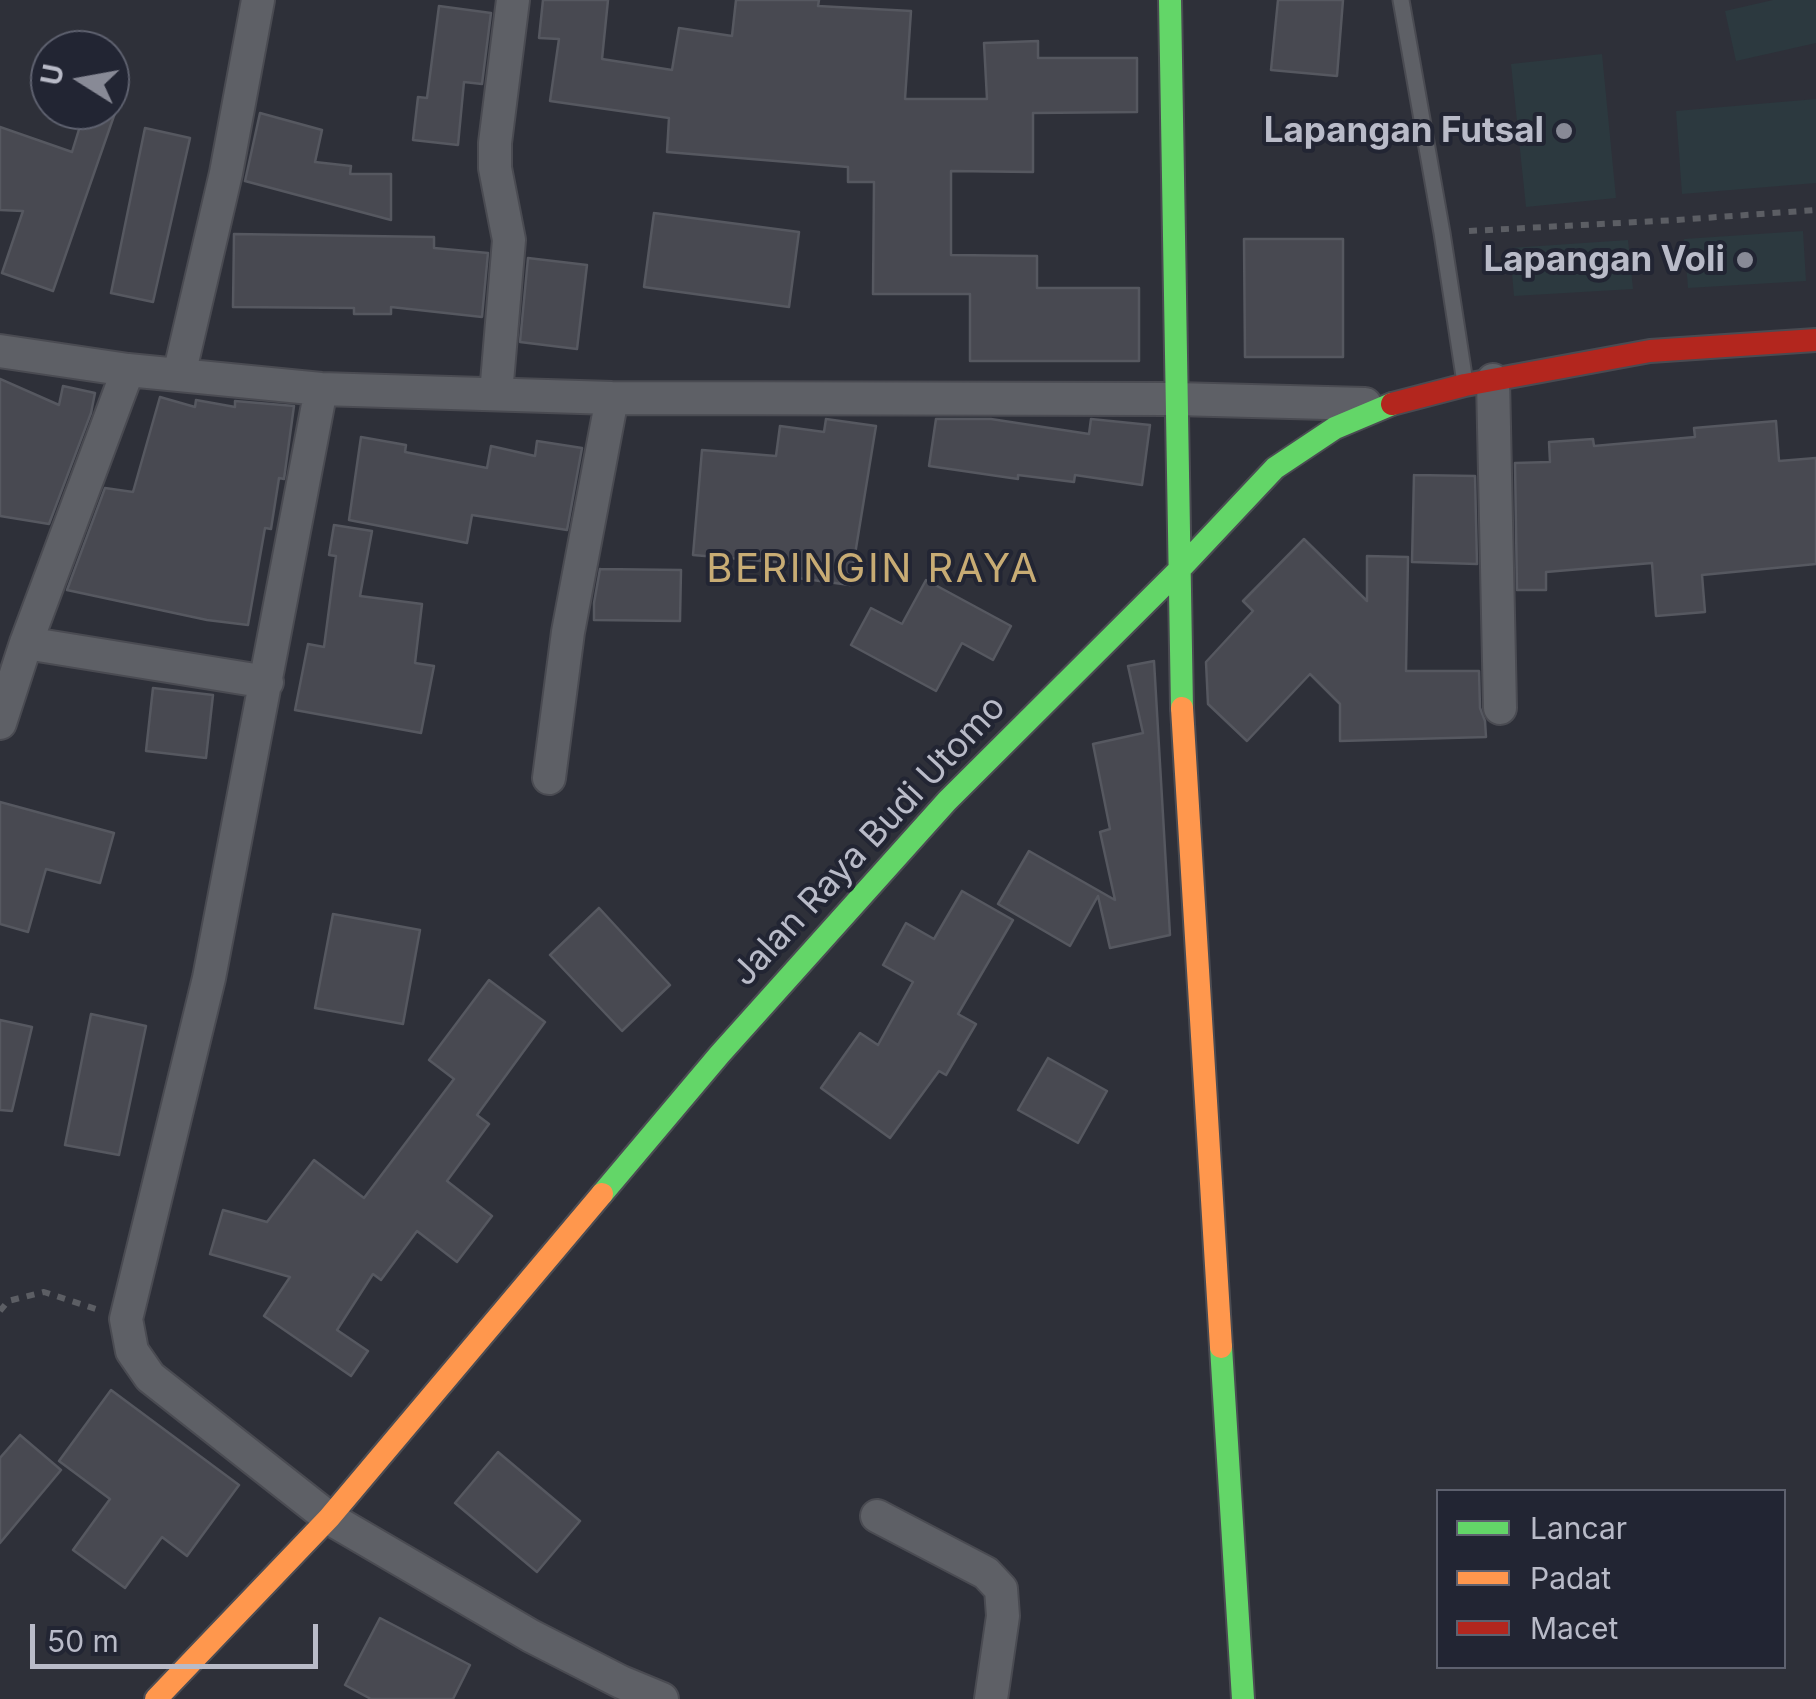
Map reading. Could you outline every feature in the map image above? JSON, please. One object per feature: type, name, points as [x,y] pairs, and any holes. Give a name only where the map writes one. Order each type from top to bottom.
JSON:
[{"type":"main road","points":[[1170,0],[1180,677],[1243,1699]]},
{"type":"main road","name":"Jalan Raya Budi Utomo","points":[[156,1699],[329,1518],[747,1024],[947,801],[1180,569],[1275,468],[1335,428],[1390,405],[1479,382],[1650,351],[1816,340]]},
{"type":"street","points":[[179,375],[226,173],[258,0]]},
{"type":"street","points":[[496,394],[509,240],[495,168],[495,143],[513,0]]},
{"type":"street","points":[[0,351],[128,370],[321,388],[612,398],[1176,399],[1390,405]]},
{"type":"street","points":[[0,723],[128,370]]},
{"type":"street","points":[[1479,382],[1500,708]]},
{"type":"street","points":[[321,388],[209,978],[126,1319],[132,1351],[150,1377],[329,1518],[531,1636],[662,1699]]},
{"type":"street","points":[[550,778],[568,632],[612,398]]},
{"type":"street","points":[[26,643],[267,682]]},
{"type":"street","points":[[878,1516],[986,1573],[1000,1589],[1003,1616],[992,1699]]},
{"type":"lane","points":[[1401,0],[1442,232],[1479,382]]},
{"type":"path","points":[[1442,232],[1816,210]]},
{"type":"path","points":[[0,1311],[8,1301],[44,1292],[126,1319]]},
{"type":"shaded area","points":[[1773,0],[1816,0],[1816,43],[1736,61],[1725,11]]},
{"type":"shaded area","name":"Lapangan Futsal","points":[[1602,54],[1616,198],[1526,207],[1511,64]]},
{"type":"shaded area","points":[[1816,99],[1816,183],[1682,194],[1676,111]]},
{"type":"shaded area","name":"Lapangan Voli","points":[[1803,231],[1806,281],[1688,288],[1684,239]]},
{"type":"shaded area","name":"Lapangan Voli","points":[[1628,240],[1633,289],[1514,296],[1510,248]]},
{"type":"building","points":[[543,0],[608,0],[602,59],[672,70],[679,28],[732,36],[736,0],[819,0],[818,6],[911,11],[905,99],[987,99],[984,43],[1038,41],[1038,58],[1137,58],[1137,112],[1033,113],[1033,172],[951,171],[951,255],[1037,256],[1037,288],[1139,288],[1139,361],[970,361],[970,294],[873,294],[874,182],[848,182],[848,167],[667,152],[669,118],[550,101],[559,39],[539,38]]},
{"type":"building","points":[[1278,0],[1343,0],[1337,76],[1271,70]]},
{"type":"building","points":[[439,6],[491,13],[482,84],[464,82],[458,145],[413,140],[418,97],[427,98]]},
{"type":"building","points":[[260,113],[322,130],[315,162],[351,166],[350,174],[391,174],[391,220],[245,181]]},
{"type":"building","points":[[0,127],[72,152],[79,130],[109,130],[53,291],[2,273],[23,211],[0,210]]},
{"type":"building","points":[[145,128],[190,138],[153,302],[111,293]]},
{"type":"building","points":[[654,213],[799,232],[789,307],[644,287]]},
{"type":"building","points":[[234,234],[434,237],[434,248],[488,253],[482,317],[391,307],[391,314],[354,314],[354,308],[233,307]]},
{"type":"building","points":[[1244,239],[1343,239],[1343,357],[1245,357]]},
{"type":"building","points":[[528,258],[587,265],[577,349],[520,342]]},
{"type":"building","points":[[0,379],[59,405],[63,386],[95,393],[49,524],[0,516]]},
{"type":"building","points":[[160,397],[195,407],[196,400],[235,407],[235,401],[294,406],[284,479],[279,478],[271,529],[265,528],[248,625],[67,590],[105,488],[133,492]]},
{"type":"building","points":[[826,419],[876,426],[850,585],[797,578],[799,564],[693,555],[702,450],[776,456],[780,426],[824,432]]},
{"type":"building","points":[[936,419],[991,419],[1089,434],[1091,419],[1150,425],[1142,485],[1075,475],[1074,482],[1018,475],[1018,479],[929,466]]},
{"type":"building","points":[[1776,421],[1779,461],[1816,458],[1816,564],[1702,575],[1705,612],[1656,616],[1652,563],[1546,572],[1546,590],[1517,590],[1515,463],[1550,462],[1549,442],[1593,439],[1594,446],[1695,437],[1694,428]]},
{"type":"building","points":[[361,437],[406,445],[405,452],[487,468],[491,446],[535,456],[537,441],[582,448],[567,530],[472,515],[467,543],[349,520]]},
{"type":"building","points":[[1414,475],[1475,476],[1477,564],[1412,562]]},
{"type":"building","points":[[334,525],[372,531],[360,596],[422,604],[415,663],[434,666],[421,733],[295,710],[308,644],[324,647],[336,556],[329,555]]},
{"type":"building","points":[[1304,539],[1367,601],[1367,556],[1408,557],[1406,671],[1479,671],[1486,737],[1340,741],[1340,704],[1310,674],[1247,741],[1208,704],[1206,662],[1253,611],[1243,601]]},
{"type":"building","points":[[600,569],[681,570],[680,621],[594,620]]},
{"type":"building","points":[[926,580],[1011,626],[993,660],[962,643],[936,691],[851,645],[871,608],[902,624]]},
{"type":"building","points":[[1154,661],[1170,935],[1110,948],[1098,896],[1070,946],[998,904],[1029,851],[1115,900],[1100,832],[1110,829],[1093,744],[1143,733],[1128,666]]},
{"type":"building","points":[[153,688],[213,695],[206,758],[146,751]]},
{"type":"building","points":[[0,802],[114,833],[100,883],[46,869],[28,932],[0,924]]},
{"type":"building","points":[[962,891],[1013,920],[958,1014],[976,1024],[946,1075],[939,1071],[890,1138],[821,1088],[860,1033],[878,1045],[913,982],[883,965],[906,923],[934,939]]},
{"type":"building","points":[[599,908],[670,985],[622,1031],[550,955]]},
{"type":"building","points":[[333,914],[420,930],[403,1024],[315,1008]]},
{"type":"building","points":[[489,980],[545,1022],[477,1115],[489,1124],[447,1181],[492,1216],[457,1262],[417,1231],[381,1280],[373,1274],[337,1330],[368,1351],[351,1376],[264,1316],[290,1277],[210,1254],[223,1210],[267,1222],[314,1160],[364,1198],[454,1079],[429,1060]]},
{"type":"building","points":[[91,1014],[146,1026],[119,1155],[65,1145]]},
{"type":"building","points":[[0,1020],[32,1027],[12,1111],[0,1110]]},
{"type":"building","points":[[1048,1058],[1107,1091],[1078,1143],[1018,1110]]},
{"type":"building","points":[[111,1390],[239,1485],[187,1556],[162,1537],[125,1588],[73,1550],[110,1499],[59,1461]]},
{"type":"building","points":[[20,1435],[61,1470],[0,1543],[0,1458]]},
{"type":"building","points":[[498,1452],[580,1521],[537,1572],[455,1503]]},
{"type":"building","points":[[380,1618],[470,1665],[453,1699],[371,1699],[345,1685]]},
{"type":"traffic: fast","points":[[1170,0],[1182,708]]},
{"type":"traffic: fast","points":[[602,1194],[720,1054],[947,801],[1180,569],[1275,468],[1335,428],[1392,404]]},
{"type":"traffic: fast","points":[[1221,1347],[1243,1699]]},
{"type":"traffic: slow","points":[[1182,708],[1221,1347]]},
{"type":"traffic: slow","points":[[156,1699],[329,1518],[602,1194]]},
{"type":"traffic: jam","points":[[1392,404],[1465,385],[1650,351],[1816,340]]},
{"type":"place","name":"Lapangan Futsal","points":[[1564,131]]},
{"type":"place","name":"Lapangan Voli","points":[[1745,260]]},
{"type":"district","name":"BERINGIN RAYA","points":[[873,570]]}]
